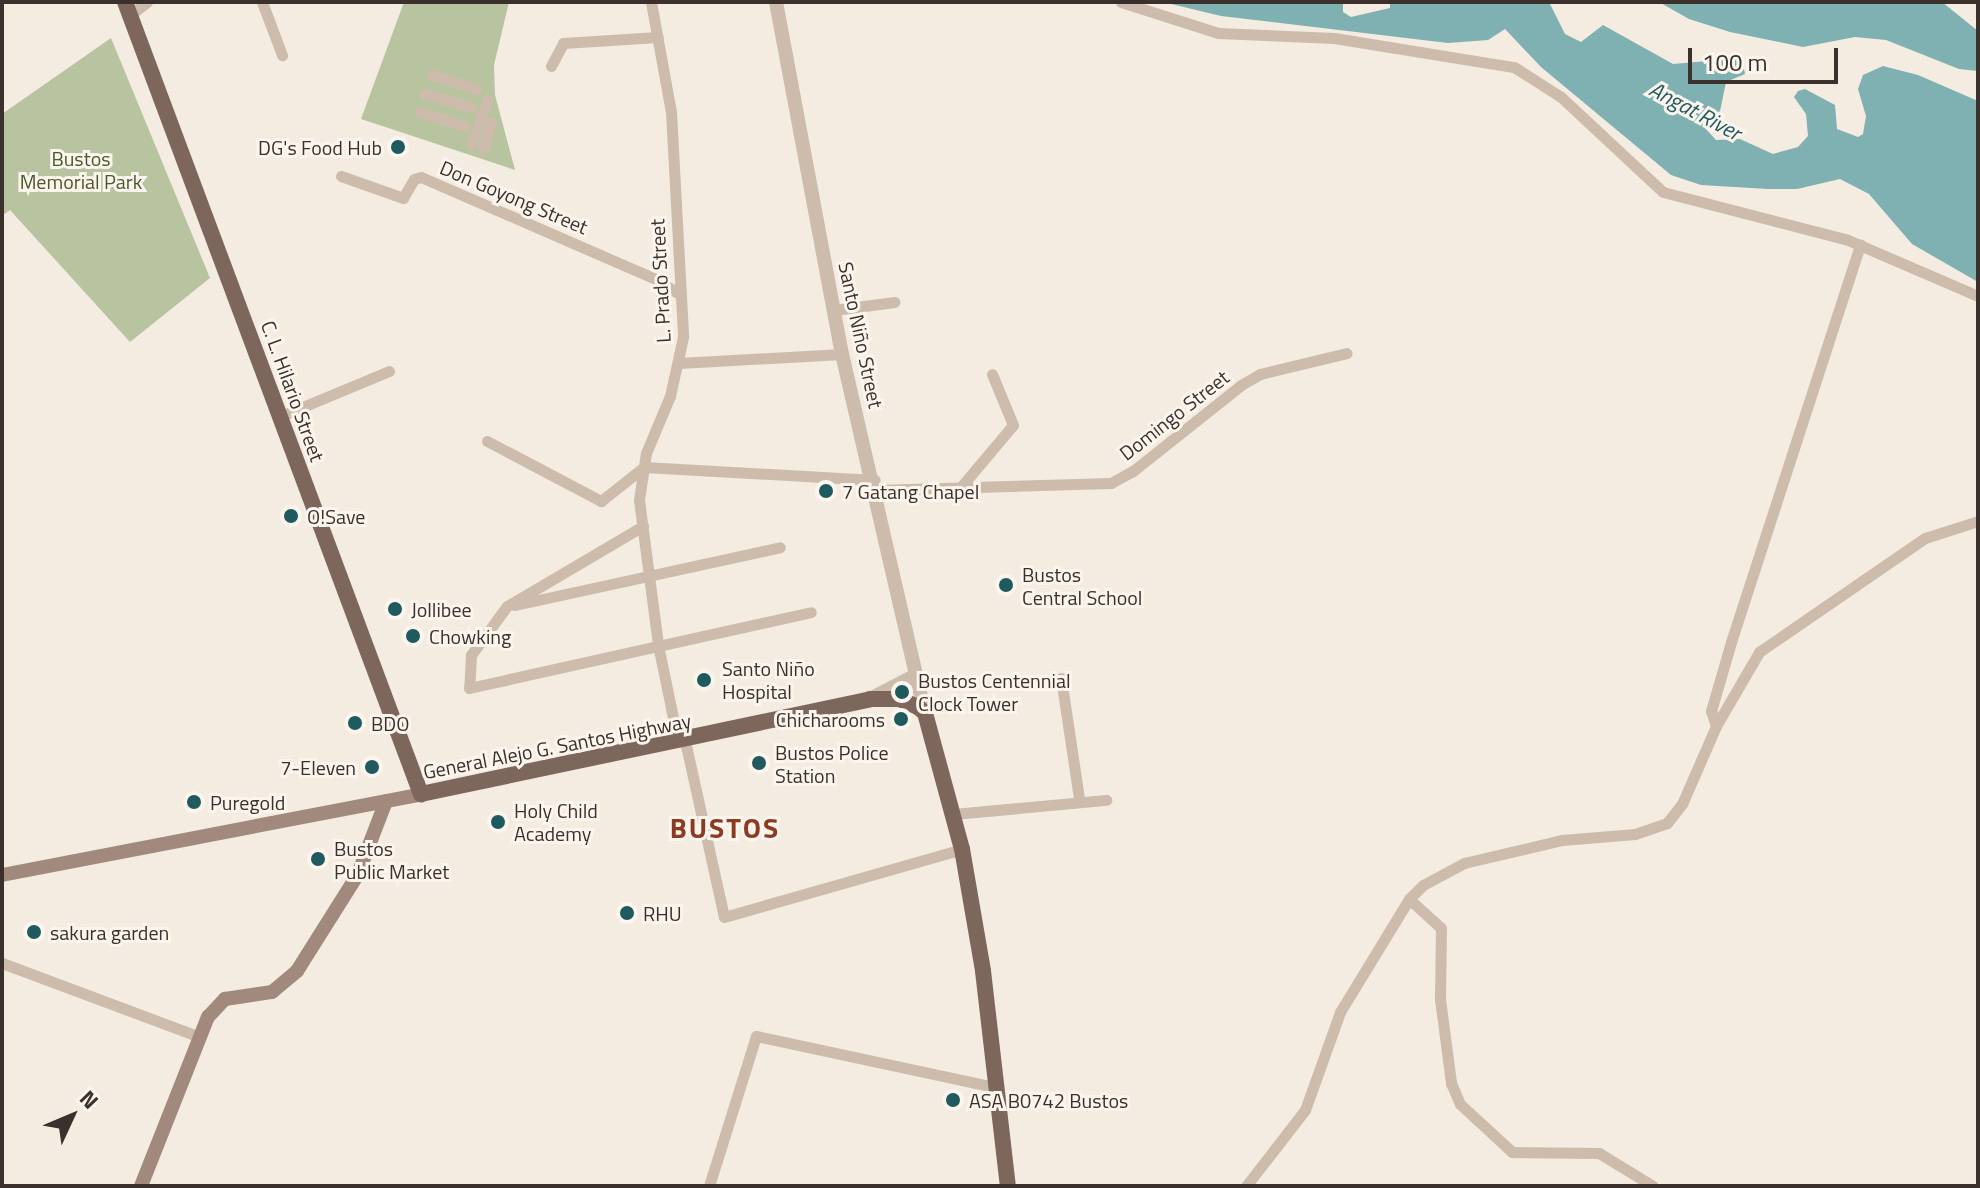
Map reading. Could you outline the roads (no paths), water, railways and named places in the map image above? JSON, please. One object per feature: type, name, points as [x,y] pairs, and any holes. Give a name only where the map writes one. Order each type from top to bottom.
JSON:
[{"type":"main road","name":"C. L. Hilario Street","points":[[127,9],[421,794]]},
{"type":"main road","name":"General Alejo G. Santos Highway","points":[[2,875],[682,742],[870,699],[899,699],[925,713]]},
{"type":"main road","points":[[925,713],[962,849],[983,971],[994,1087],[1008,1186]]},
{"type":"main road","points":[[141,1186],[208,1017],[225,999],[272,992],[297,971],[358,874],[386,801]]},
{"type":"street","points":[[127,9],[147,2]]},
{"type":"street","points":[[262,2],[282,55]]},
{"type":"street","name":"L. Prado Street","points":[[651,2],[671,112],[683,337],[679,363],[644,467],[639,500],[658,645],[724,917],[962,849]]},
{"type":"street","name":"Santo Niño Street","points":[[776,2],[842,354],[876,485],[925,713]]},
{"type":"street","points":[[1121,2],[1218,33],[1334,38],[1514,67],[1561,97],[1663,192],[1736,207],[1860,244],[1978,296]]},
{"type":"street","points":[[551,66],[563,43],[658,37]]},
{"type":"street","points":[[432,75],[476,89]]},
{"type":"street","points":[[425,94],[471,107]]},
{"type":"street","points":[[487,100],[477,147],[491,122]]},
{"type":"street","points":[[420,112],[465,126]]},
{"type":"street","name":"Don Goyong Street","points":[[341,176],[403,198],[414,179],[421,177],[656,279],[679,294]]},
{"type":"street","points":[[1716,726],[1711,711],[1731,642],[1860,244]]},
{"type":"street","points":[[834,310],[894,302]]},
{"type":"street","name":"Domingo Street","points":[[644,467],[876,485],[960,488],[1085,486],[1122,479],[1241,385],[1260,374],[1347,353]]},
{"type":"street","points":[[679,363],[842,354]]},
{"type":"street","points":[[281,416],[389,371]]},
{"type":"street","points":[[960,488],[1013,425],[992,374]]},
{"type":"street","points":[[487,441],[601,501],[644,467]]},
{"type":"street","points":[[1246,1186],[1305,1110],[1340,1012],[1409,899],[1437,875],[1464,863],[1562,840],[1635,834],[1667,823],[1682,804],[1716,726],[1759,652],[1925,538],[1978,521]]},
{"type":"street","points":[[643,526],[507,606],[471,655],[469,688],[811,612]]},
{"type":"street","points":[[507,606],[780,547]]},
{"type":"street","points":[[870,699],[916,675]]},
{"type":"street","points":[[1061,678],[1079,799]]},
{"type":"street","points":[[954,814],[1079,799],[1106,800]]},
{"type":"street","points":[[1409,899],[1441,928],[1440,999],[1451,1083],[1460,1104],[1512,1152],[1599,1153],[1653,1186]]},
{"type":"street","points":[[2,963],[200,1037]]},
{"type":"street","points":[[709,1186],[756,1036],[994,1087]]},
{"type":"water","name":"Angat River","points":[[1163,2],[1343,2],[1343,12],[1351,17],[1390,8],[1390,2],[1549,2],[1565,34],[1581,42],[1603,25],[1673,64],[1742,58],[1745,74],[1726,82],[1719,116],[1708,119],[1704,127],[1716,140],[1740,139],[1773,154],[1798,147],[1808,136],[1806,114],[1794,97],[1798,91],[1805,89],[1835,105],[1837,129],[1858,137],[1863,134],[1866,116],[1858,89],[1863,75],[1883,66],[1918,75],[1978,101],[1978,282],[1912,244],[1869,194],[1840,179],[1797,189],[1768,189],[1701,185],[1671,175],[1541,67],[1505,29],[1488,40],[1448,43],[1221,16]]},
{"type":"water","points":[[1659,2],[1942,2],[1978,31],[1978,71],[1959,69],[1886,40],[1855,37],[1803,47],[1730,32],[1689,19]]},
{"type":"place","name":"DG's Food Hub","points":[[398,147]]},
{"type":"place","name":"7 Gatang Chapel","points":[[826,491]]},
{"type":"place","name":"O!Save","points":[[291,516]]},
{"type":"place","name":"Bustos Central School","points":[[1006,585]]},
{"type":"place","name":"Jollibee","points":[[395,609]]},
{"type":"place","name":"Chowking","points":[[413,636]]},
{"type":"place","name":"Santo Niño Hospital","points":[[704,680]]},
{"type":"place","name":"Bustos Centennial Clock Tower","points":[[902,692]]},
{"type":"place","name":"Chicharooms","points":[[901,719]]},
{"type":"place","name":"BDO","points":[[355,723]]},
{"type":"place","name":"Bustos Police Station","points":[[759,763]]},
{"type":"place","name":"7-Eleven","points":[[372,767]]},
{"type":"place","name":"Puregold","points":[[194,802]]},
{"type":"place","name":"Holy Child Academy","points":[[498,822]]},
{"type":"place","name":"Bustos Public Market","points":[[318,859]]},
{"type":"place","name":"RHU","points":[[627,913]]},
{"type":"place","name":"sakura garden","points":[[34,932]]},
{"type":"place","name":"ASA B0742 Bustos","points":[[953,1100]]},
{"type":"district","name":"BUSTOS","points":[[725,828]]},
{"type":"park label","name":"Bustos Memorial Park","points":[[81,170]]}]
